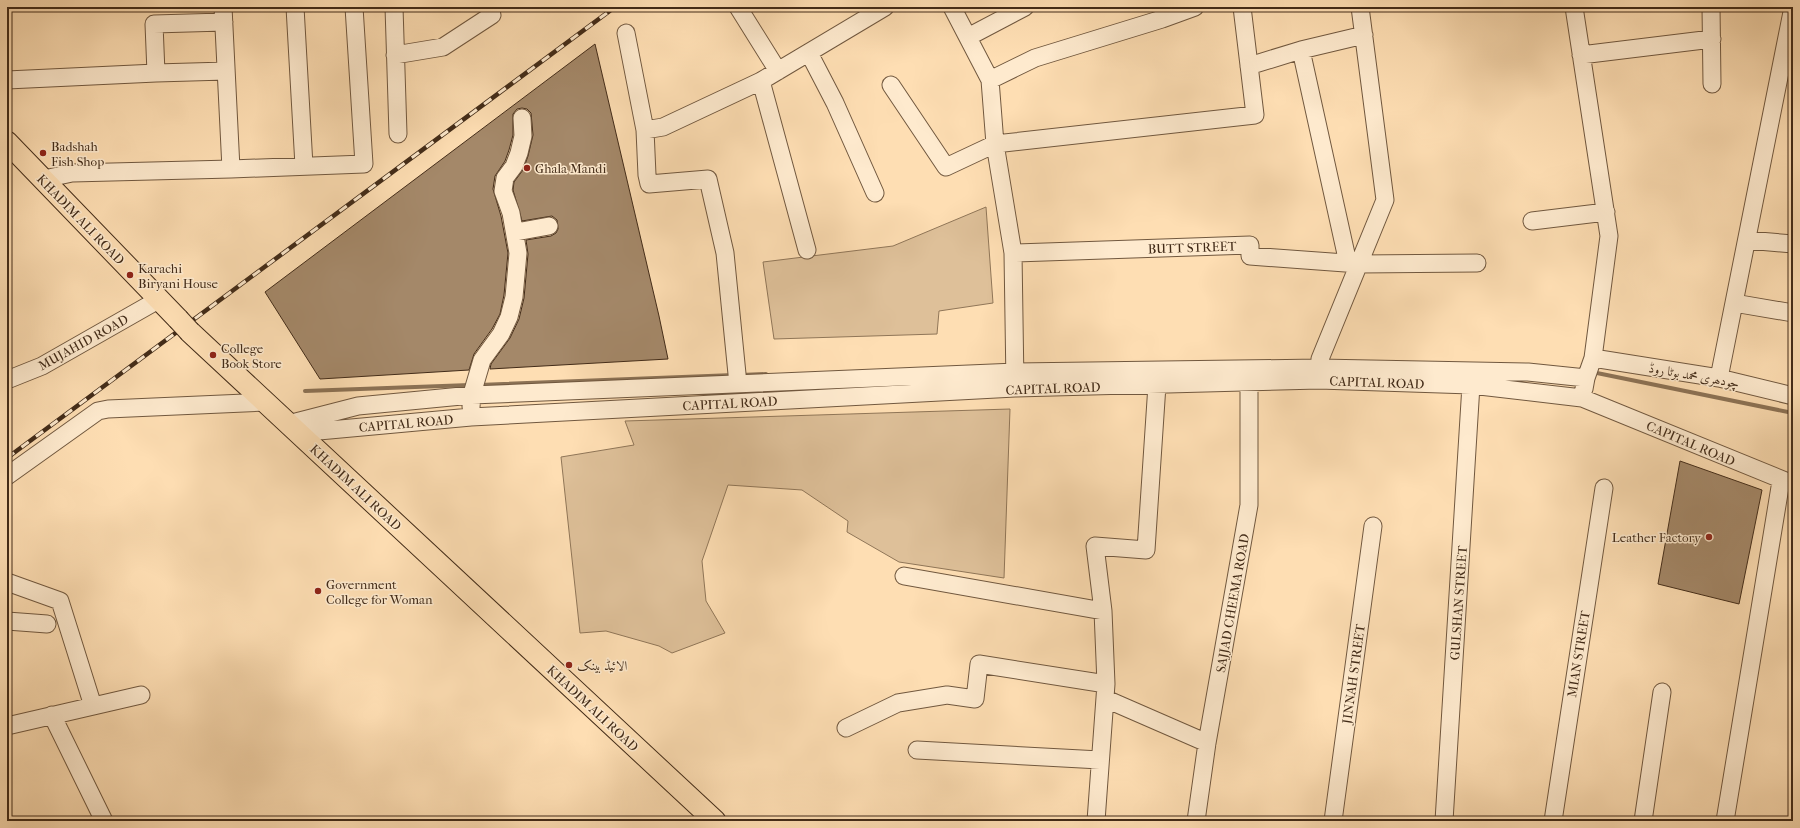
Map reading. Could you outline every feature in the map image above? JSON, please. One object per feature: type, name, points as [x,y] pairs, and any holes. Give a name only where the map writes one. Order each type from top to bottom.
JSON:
[{"type":"main road","name":"KHADIM ALI ROAD","points":[[7,142],[184,326],[716,821]]},
{"type":"street","points":[[295,7],[304,166]]},
{"type":"street","points":[[44,180],[72,173],[364,164],[354,7]]},
{"type":"street","points":[[394,7],[398,134]]},
{"type":"street","points":[[645,130],[663,127],[761,81],[885,7]]},
{"type":"street","points":[[952,7],[990,80],[996,144],[1013,253],[1015,380]]},
{"type":"street","points":[[968,37],[1025,7]]},
{"type":"street","points":[[990,80],[1034,58],[1162,19],[1195,7]]},
{"type":"street","points":[[891,85],[946,166],[996,144],[1255,115],[1242,7]]},
{"type":"street","points":[[1360,7],[1385,200],[1354,264],[1319,368],[1528,372],[1586,378]]},
{"type":"street","points":[[1574,7],[1609,236],[1593,358],[1586,378],[1582,398]]},
{"type":"street","points":[[1711,7],[1712,84]]},
{"type":"street","points":[[746,10],[778,71]]},
{"type":"street","points":[[1719,378],[1792,10]]},
{"type":"street","points":[[156,73],[154,24],[223,15],[231,169]]},
{"type":"street","points":[[395,55],[443,46],[492,15]]},
{"type":"street","points":[[626,33],[645,130],[647,175],[649,184],[708,179],[725,253],[738,384]]},
{"type":"street","points":[[1249,66],[1301,50],[1364,35]]},
{"type":"street","points":[[1581,55],[1712,39]]},
{"type":"street","points":[[1301,50],[1354,264]]},
{"type":"street","points":[[809,53],[835,103],[875,193]]},
{"type":"street","points":[[7,80],[156,73],[226,72]]},
{"type":"street","points":[[761,81],[807,250]]},
{"type":"street","points":[[471,417],[472,395],[482,360],[501,334],[509,317],[514,297],[518,253],[516,232],[503,191],[505,178],[514,166],[520,153],[523,136],[522,118]]},
{"type":"street","points":[[1532,221],[1606,212]]},
{"type":"street","points":[[516,232],[549,226]]},
{"type":"street","points":[[1746,240],[1793,244]]},
{"type":"street","name":"BUTT STREET","points":[[1013,253],[1250,245],[1250,256],[1354,264]]},
{"type":"street","points":[[1354,264],[1477,263]]},
{"type":"street","name":"MUJAHID ROAD","points":[[7,380],[42,366],[158,300]]},
{"type":"street","points":[[1734,303],[1793,313]]},
{"type":"street","points":[[7,372],[61,355]]},
{"type":"street","name":"چودھری محمد بوٹا روڈ","points":[[1593,358],[1719,378],[1793,396]]},
{"type":"street","name":"CAPITAL ROAD","points":[[293,429],[1015,380],[1157,385],[1252,373],[1319,368],[1582,398],[1787,482]]},
{"type":"street","points":[[293,429],[358,406],[472,395],[738,384],[1015,380],[1252,373]]},
{"type":"street","name":"SAJJAD CHEEMA ROAD","points":[[1196,821],[1206,743],[1249,505],[1252,373]]},
{"type":"street","points":[[1096,821],[1106,692],[1103,611],[1095,546],[1146,550],[1157,385]]},
{"type":"street","name":"GULSHAN STREET","points":[[1444,821],[1472,385]]},
{"type":"street","points":[[7,476],[98,411],[108,409],[265,402]]},
{"type":"street","points":[[1725,821],[1787,482]]},
{"type":"street","name":"MIAN STREET","points":[[1552,821],[1604,488]]},
{"type":"street","name":"JINNAH STREET","points":[[1333,821],[1373,526]]},
{"type":"street","points":[[904,576],[1103,611]]},
{"type":"street","points":[[7,582],[60,601],[93,706]]},
{"type":"street","points":[[7,621],[47,624]]},
{"type":"street","points":[[846,728],[898,703],[947,695],[975,699],[979,664],[1106,692],[1206,743]]},
{"type":"street","points":[[1643,821],[1662,692]]},
{"type":"street","points":[[7,726],[141,695]]},
{"type":"street","points":[[52,715],[104,821]]},
{"type":"street","points":[[917,750],[1100,760]]},
{"type":"shaded area","points":[[986,207],[993,303],[939,311],[937,334],[774,339],[763,262],[893,246]]},
{"type":"shaded area","points":[[1010,409],[1004,578],[899,562],[847,532],[848,521],[802,490],[728,485],[702,561],[706,601],[725,633],[672,653],[659,646],[606,631],[580,633],[561,457],[634,445],[625,421]]},
{"type":"building","name":"Ghala Mandi","points":[[595,44],[668,359],[490,369],[491,364],[510,338],[519,319],[524,298],[528,254],[526,240],[551,236],[556,233],[558,229],[557,220],[552,216],[522,221],[513,190],[514,182],[523,170],[533,135],[531,113],[527,109],[522,108],[517,109],[513,114],[513,135],[509,150],[505,161],[495,176],[493,189],[501,216],[508,253],[504,295],[500,314],[492,329],[474,354],[469,370],[320,379],[265,292]]},
{"type":"building","name":"Leather Factory","points":[[1680,461],[1762,490],[1739,604],[1658,584]]},
{"type":"waterway","points":[[1592,372],[1793,413]]},
{"type":"waterway","points":[[741,375],[766,374]]},
{"type":"waterway","points":[[479,385],[734,375]]},
{"type":"waterway","points":[[305,391],[470,385]]},
{"type":"railway","points":[[7,458],[615,7]]},
{"type":"place","name":"Badshah Fish Shop","points":[[43,153]]},
{"type":"place","name":"Ghala Mandi","points":[[527,168]]},
{"type":"place","name":"Karachi Biryani House","points":[[130,275]]},
{"type":"place","name":"College Book Store","points":[[213,355]]},
{"type":"place","name":"Leather Factory","points":[[1709,537]]},
{"type":"place","name":"Government College for Woman","points":[[318,591]]},
{"type":"place","name":"الائیڈ بینک","points":[[569,665]]}]
